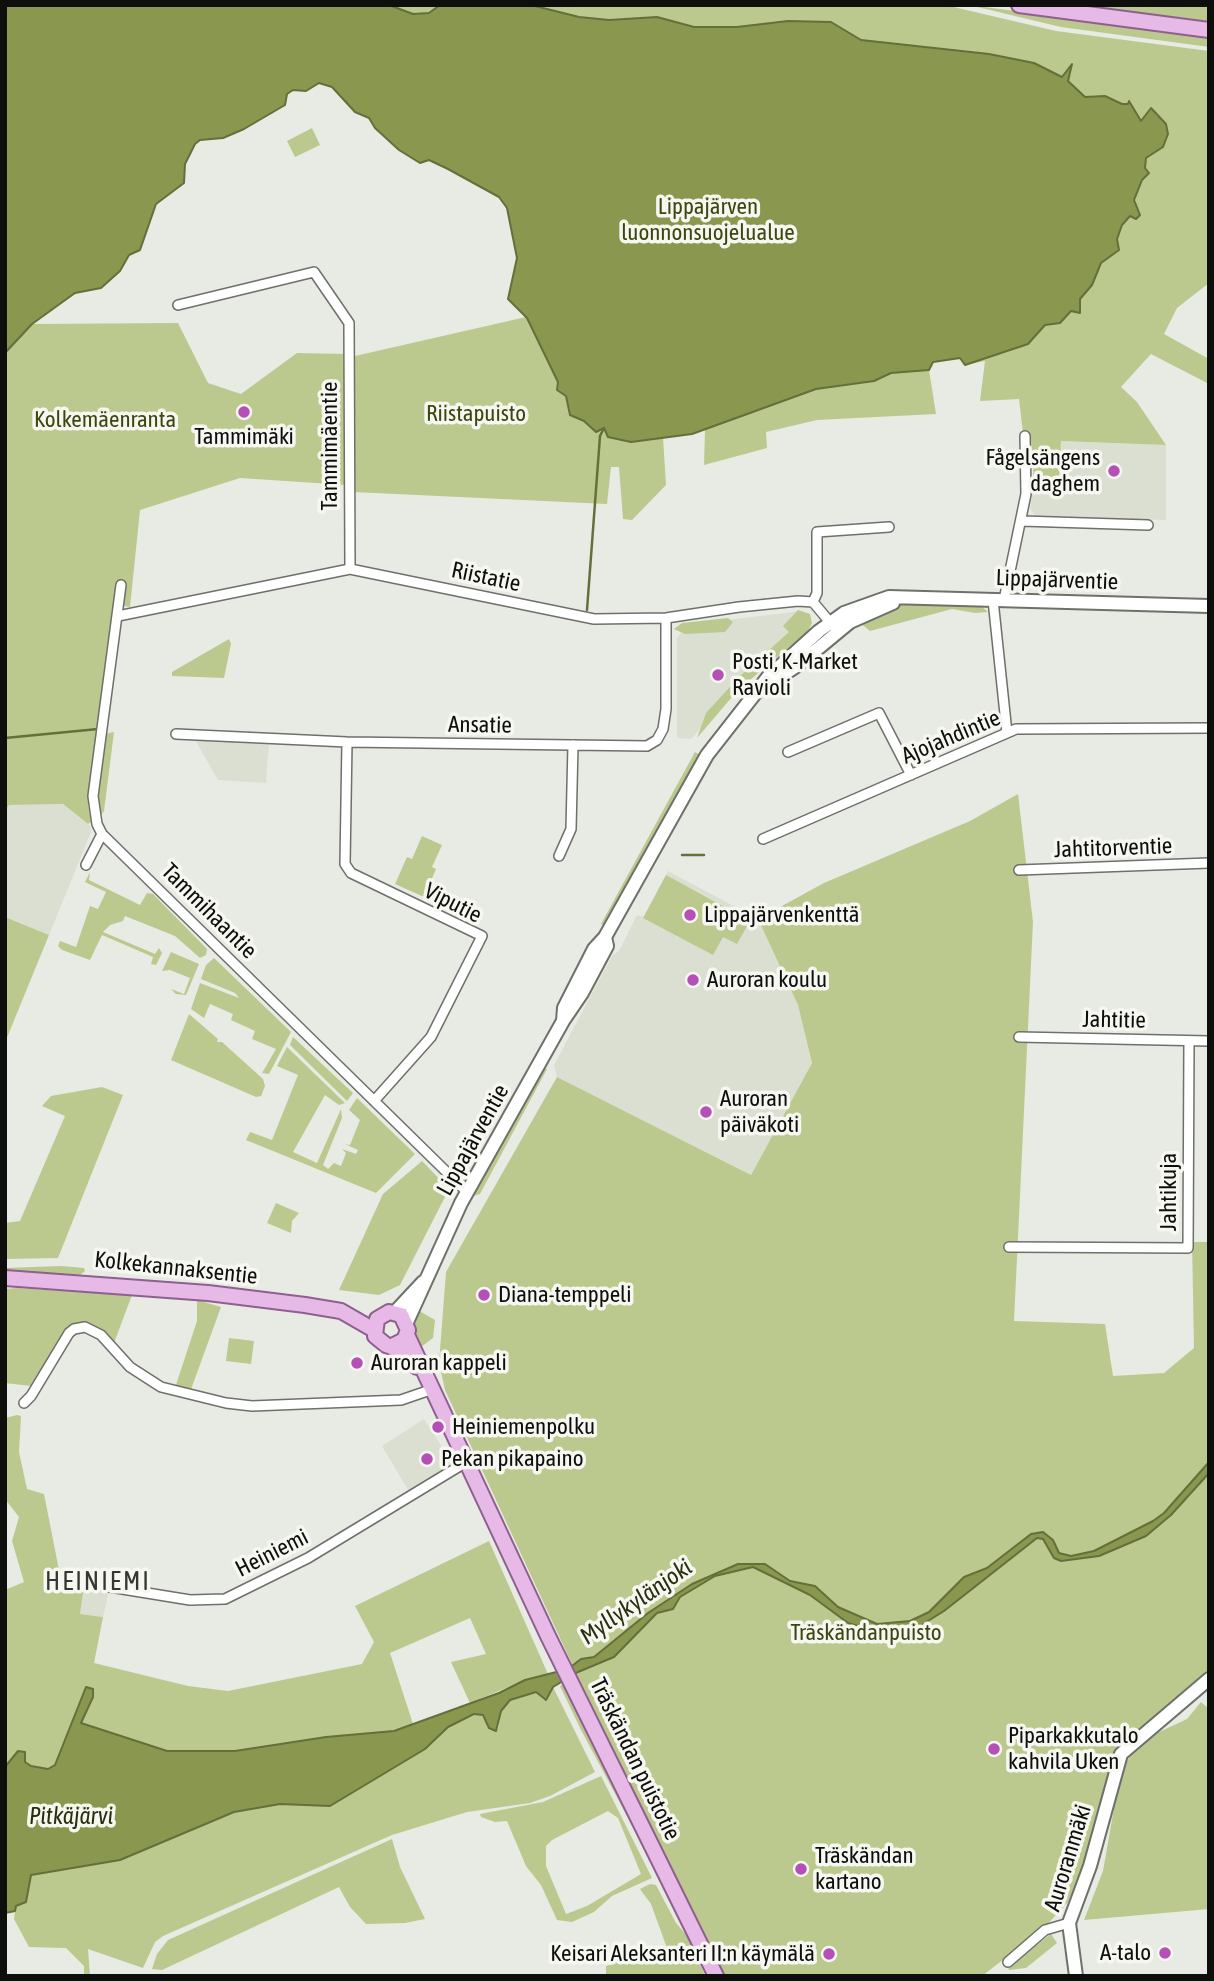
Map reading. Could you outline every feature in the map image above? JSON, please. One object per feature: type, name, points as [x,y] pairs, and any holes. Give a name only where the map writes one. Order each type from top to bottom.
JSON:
[{"type":"main road","points":[[1019,5],[1209,30]]},
{"type":"main road","name":"Lippajärventie","points":[[398,1321],[423,1282],[467,1192],[563,1021],[564,1008],[598,942],[606,937],[707,755],[757,692],[798,666],[834,627],[903,598],[1209,606]]},
{"type":"main road","name":"Kolkekannaksentie","points":[[5,1278],[208,1293],[341,1311],[355,1310],[398,1321]]},
{"type":"main road","name":"Kolkekannaksentie","points":[[341,1311],[374,1330],[380,1342],[392,1346]]},
{"type":"main road","points":[[374,1330],[375,1323],[398,1321],[400,1344],[392,1346]]},
{"type":"main road","name":"Träskändan puistotie","points":[[398,1321],[468,1461],[557,1654],[716,1976]]},
{"type":"main road","name":"Träskändan puistotie","points":[[392,1346],[402,1351],[424,1372]]},
{"type":"main road","name":"Auroranmäki","points":[[1076,1976],[1069,1923],[1090,1866],[1121,1754],[1209,1679]]},
{"type":"street","name":"Tammimäentie","points":[[178,305],[314,272],[349,323],[350,569]]},
{"type":"street","points":[[1007,733],[998,600],[1022,521],[1028,482],[1025,436]]},
{"type":"street","points":[[1022,521],[1148,525]]},
{"type":"street","points":[[834,627],[813,603],[817,593],[817,532],[889,527]]},
{"type":"street","name":"Riistatie","points":[[118,616],[350,569],[594,619],[666,618],[761,605],[813,603]]},
{"type":"street","points":[[86,865],[102,834],[97,824],[93,796],[121,585]]},
{"type":"street","name":"Ansatie","points":[[176,734],[347,742],[647,746],[657,740],[663,729],[666,709],[666,618]]},
{"type":"street","points":[[788,752],[879,713],[911,775]]},
{"type":"street","name":"Ajojahdintie","points":[[763,839],[1007,733],[1024,729],[1209,727]]},
{"type":"street","name":"Viputie","points":[[347,742],[345,864],[351,873],[482,936],[431,1037],[374,1101]]},
{"type":"street","points":[[559,856],[571,829],[573,745]]},
{"type":"street","name":"Tammihaantie","points":[[102,834],[467,1192]]},
{"type":"street","name":"Jahtitorventie","points":[[1019,870],[1209,863]]},
{"type":"street","name":"Jahtitie","points":[[1019,1037],[1209,1041]]},
{"type":"street","name":"Jahtikuja","points":[[1009,1247],[1188,1248],[1189,1041]]},
{"type":"street","points":[[24,1403],[69,1334],[74,1329],[85,1328],[101,1335],[131,1367],[161,1387],[226,1403],[252,1406],[401,1400],[433,1389]]},
{"type":"street","name":"Heiniemi","points":[[73,1581],[190,1600],[225,1599],[308,1558],[468,1461]]},
{"type":"street","points":[[1009,1962],[1045,1930],[1069,1923]]},
{"type":"shaded area","name":"Fågelsängens daghem","points":[[1061,441],[1166,445],[1166,520],[1035,516],[1030,508],[1034,482],[1059,482]]},
{"type":"shaded area","points":[[801,611],[807,631],[736,688],[691,739],[677,738],[677,638],[687,625]]},
{"type":"shaded area","points":[[194,738],[269,741],[266,783],[218,780]]},
{"type":"shaded area","points":[[63,804],[90,826],[91,832],[49,935],[5,917],[5,811],[9,805]]},
{"type":"shaded area","name":"Auroran koulu","points":[[668,871],[758,919],[798,1005],[812,1063],[751,1175],[557,1077],[554,1065],[612,956],[619,951],[637,915],[644,917]]},
{"type":"shaded area","points":[[424,1419],[451,1461],[451,1466],[410,1493],[382,1446]]},
{"type":"shaded area","points":[[84,1586],[109,1590],[103,1617],[80,1614]]},
{"type":"green space","name":"Lippajärven luonnonsuojelualue","points":[[5,5],[945,5],[1056,31],[1209,51],[1209,283],[1177,308],[1164,334],[1209,359],[1209,384],[1151,354],[1121,387],[1137,402],[1166,445],[1061,441],[1059,482],[1034,482],[1031,439],[1023,433],[1019,399],[980,401],[985,361],[965,365],[960,358],[933,362],[929,370],[936,414],[817,420],[766,432],[767,448],[704,465],[705,430],[663,437],[666,485],[632,520],[623,519],[619,467],[611,467],[607,504],[354,492],[355,356],[526,317],[508,299],[517,258],[507,207],[499,197],[429,160],[420,163],[399,150],[375,128],[369,118],[355,112],[332,87],[319,83],[306,91],[293,90],[287,94],[285,105],[244,129],[223,138],[200,140],[195,144],[185,164],[184,183],[156,204],[140,250],[129,255],[120,271],[101,288],[75,293],[33,324],[178,323],[208,383],[241,394],[297,353],[346,354],[346,485],[240,478],[140,510],[130,607],[124,606],[125,583],[118,584],[88,804],[91,822],[88,824],[63,804],[9,805],[5,811]]},
{"type":"green space","points":[[969,5],[1209,36],[1209,47],[1061,27]]},
{"type":"green space","points":[[1052,5],[1209,5],[1209,25]]},
{"type":"green space","points":[[312,128],[320,145],[295,157],[287,141]]},
{"type":"green space","points":[[916,603],[979,604],[988,612],[952,609],[870,631],[860,623],[893,606]]},
{"type":"green space","points":[[798,610],[810,614],[812,623],[808,631],[738,690],[697,738],[706,713],[739,677],[789,632],[783,626]]},
{"type":"green space","points":[[728,618],[733,622],[725,632],[685,634],[674,629],[682,623]]},
{"type":"green space","points":[[229,639],[231,644],[224,678],[172,676],[172,672]]},
{"type":"green space","points":[[114,732],[104,811],[98,818],[96,808],[105,734]]},
{"type":"green space","points":[[695,752],[700,755],[605,926],[601,924]]},
{"type":"green space","name":"Träskändanpuisto","points":[[1018,794],[1033,922],[1014,1321],[1105,1324],[1113,1376],[1164,1373],[1194,1348],[1192,1242],[1209,1242],[1209,1462],[1192,1481],[1187,1499],[1209,1473],[1209,1671],[1115,1753],[1086,1861],[1068,1902],[1043,1929],[982,1976],[725,1976],[579,1679],[445,1390],[439,1363],[446,1272],[557,1077],[751,1175],[812,1063],[798,1005],[758,919],[824,883],[970,821]]},
{"type":"green space","points":[[422,836],[442,845],[432,867],[436,869],[424,897],[395,884],[407,857],[412,859]]},
{"type":"green space","points":[[90,872],[89,880],[140,905],[147,893],[153,894],[207,949],[206,955],[200,958],[175,936],[125,916],[123,921],[110,925],[103,932],[155,954],[159,948],[162,953],[156,965],[151,964],[153,957],[102,935],[90,960],[62,950],[58,946],[60,941],[76,947],[90,906],[98,909],[106,892],[85,882]]},
{"type":"green space","name":"Lippajärvenkenttä","points":[[666,875],[750,921],[737,944],[723,937],[713,955],[643,918]]},
{"type":"green space","points":[[5,917],[49,935],[6,1040],[5,1040]]},
{"type":"green space","points":[[171,952],[199,964],[186,995],[176,994],[171,989],[184,994],[190,978],[170,970],[162,971]]},
{"type":"green space","points":[[214,958],[291,1032],[269,1074],[262,1073],[276,1049],[252,1039],[255,1031],[231,1020],[233,1014],[210,1004],[204,1018],[191,1009],[200,983],[239,998],[235,993],[201,979],[206,965]]},
{"type":"green space","points":[[189,1014],[218,1039],[217,1042],[222,1042],[263,1079],[265,1086],[261,1096],[256,1097],[171,1060]]},
{"type":"green space","points":[[293,1037],[353,1093],[347,1101],[290,1045]]},
{"type":"green space","points":[[287,1047],[345,1103],[339,1105],[325,1095],[293,1152],[317,1163],[341,1109],[342,1118],[323,1165],[328,1169],[334,1163],[341,1166],[346,1153],[342,1149],[356,1154],[358,1150],[345,1144],[350,1145],[360,1120],[349,1110],[357,1098],[415,1154],[376,1193],[246,1140],[250,1132],[272,1140],[298,1075],[277,1066]]},
{"type":"green space","points":[[543,1068],[547,1069],[480,1194],[470,1197]]},
{"type":"green space","points":[[102,1087],[123,1095],[58,1258],[5,1259],[5,1223],[20,1221],[65,1116],[42,1106],[51,1096]]},
{"type":"green space","points":[[422,1161],[449,1189],[400,1285],[379,1295],[339,1290],[383,1194]]},
{"type":"green space","points":[[276,1203],[299,1213],[292,1221],[291,1233],[267,1223]]},
{"type":"green space","points":[[5,1268],[84,1268],[85,1271],[80,1275],[5,1272]]},
{"type":"green space","points":[[5,1289],[132,1295],[114,1343],[92,1324],[72,1325],[31,1386],[5,1383]]},
{"type":"green space","points":[[197,1300],[221,1307],[190,1392],[175,1388],[197,1321]]},
{"type":"green space","points":[[416,1309],[435,1320],[433,1338],[418,1349],[413,1336]]},
{"type":"green space","points":[[229,1338],[254,1341],[251,1364],[226,1361]]},
{"type":"green space","points":[[21,1416],[19,1452],[27,1489],[44,1494],[60,1575],[84,1586],[80,1614],[103,1617],[94,1663],[188,1686],[228,1691],[362,1664],[374,1642],[355,1606],[489,1541],[548,1674],[525,1680],[470,1703],[451,1662],[486,1654],[470,1618],[390,1653],[413,1724],[448,1727],[480,1713],[491,1730],[498,1729],[501,1711],[510,1700],[536,1692],[544,1700],[553,1687],[595,1772],[550,1796],[530,1803],[467,1812],[392,1835],[163,1936],[155,1942],[143,1968],[88,1949],[90,1976],[84,1976],[84,1966],[66,1948],[29,1947],[14,1919],[15,1912],[5,1913],[5,1590],[24,1582],[12,1541],[19,1517],[5,1499],[5,1418]]},
{"type":"green space","points":[[564,1684],[602,1756],[657,1872],[581,1730],[560,1686]]},
{"type":"green space","points":[[1201,1702],[1209,1709],[1209,1909],[1084,1920],[1103,1871],[1117,1791],[1125,1764],[1133,1752],[1157,1733],[1187,1719]]},
{"type":"green space","points":[[601,1776],[652,1878],[612,1896],[594,1912],[572,1922],[557,1920],[541,1885],[526,1866],[507,1821],[495,1822],[481,1817],[480,1814],[543,1802]],"holes":[[[608,1811],[618,1818],[641,1874],[587,1906],[566,1914],[546,1866],[546,1846],[552,1840]]]},
{"type":"green space","points":[[392,1839],[400,1867],[425,1919],[405,1923],[366,1924],[350,1907],[339,1887],[162,1970],[152,1969],[157,1954],[168,1940]]},
{"type":"green space","points":[[650,1884],[656,1885],[676,1923],[688,1937],[705,1976],[606,1976],[606,1966],[667,1948],[651,1904],[640,1889]]},
{"type":"green space","points":[[1051,1934],[1057,1943],[1026,1968],[1009,1970],[1008,1967]]},
{"type":"water","name":"Lippajärven luonnonsuojelualue","points":[[5,5],[389,5],[413,14],[429,13],[440,5],[531,5],[579,17],[609,20],[657,17],[694,27],[737,27],[788,21],[831,22],[861,40],[989,54],[1034,63],[1062,77],[1072,64],[1068,81],[1085,97],[1105,96],[1122,104],[1128,104],[1129,101],[1141,121],[1151,108],[1166,124],[1168,134],[1163,147],[1146,158],[1145,168],[1149,173],[1142,180],[1134,200],[1140,215],[1136,219],[1130,216],[1122,225],[1117,239],[1119,250],[1101,263],[1092,285],[1080,299],[1080,313],[1071,311],[1060,323],[1045,325],[1028,344],[965,365],[960,358],[933,362],[929,370],[891,373],[874,381],[816,389],[692,434],[631,442],[608,437],[604,428],[596,432],[584,421],[570,415],[566,396],[557,390],[558,382],[527,318],[508,299],[517,258],[507,208],[499,197],[429,160],[420,163],[399,150],[375,128],[369,118],[355,112],[332,87],[319,83],[306,91],[293,90],[287,94],[285,105],[244,129],[223,138],[200,140],[195,144],[185,164],[184,183],[156,204],[140,250],[129,255],[120,271],[101,288],[75,293],[32,324],[5,353]]},
{"type":"water","name":"Pitkäjärvi","points":[[1209,1462],[1209,1473],[1171,1515],[1146,1536],[1099,1556],[1061,1561],[1054,1558],[1043,1539],[1037,1538],[944,1611],[915,1629],[899,1632],[868,1629],[848,1623],[810,1595],[753,1567],[715,1576],[680,1597],[673,1609],[657,1613],[614,1657],[578,1672],[553,1687],[546,1700],[536,1692],[510,1700],[501,1711],[496,1731],[489,1728],[483,1715],[474,1714],[448,1727],[425,1749],[330,1806],[280,1804],[234,1812],[120,1860],[31,1875],[26,1902],[16,1906],[15,1911],[5,1913],[5,1767],[18,1751],[25,1752],[25,1762],[31,1766],[48,1769],[55,1765],[86,1687],[93,1689],[93,1697],[81,1723],[167,1751],[235,1751],[326,1737],[394,1731],[499,1693],[525,1680],[568,1669],[581,1659],[594,1657],[648,1613],[692,1584],[738,1564],[765,1564],[790,1581],[815,1586],[838,1607],[877,1624],[910,1621],[929,1612],[964,1577],[987,1568],[1031,1534],[1043,1532],[1053,1540],[1059,1553],[1071,1556],[1094,1551],[1153,1521],[1164,1513]]},
{"type":"waterway","points":[[587,610],[600,436],[604,428]]},
{"type":"waterway","points":[[5,738],[98,729]]},
{"type":"waterway","points":[[682,855],[704,855]]},
{"type":"place","name":"Tammimäki","points":[[244,412]]},
{"type":"place","name":"Fågelsängens daghem","points":[[1114,471]]},
{"type":"place","name":"Posti, K-Market Ravioli","points":[[718,675]]},
{"type":"place","name":"Lippajärvenkenttä","points":[[690,915]]},
{"type":"place","name":"Auroran koulu","points":[[693,980]]},
{"type":"place","name":"Auroran päiväkoti","points":[[706,1112]]},
{"type":"place","name":"Diana-temppeli","points":[[484,1295]]},
{"type":"place","name":"Auroran kappeli","points":[[357,1363]]},
{"type":"place","name":"Heiniemenpolku","points":[[438,1427]]},
{"type":"place","name":"Pekan pikapaino","points":[[427,1459]]},
{"type":"place","name":"Piparkakkutalo kahvila Uken","points":[[994,1749]]},
{"type":"place","name":"Träskändan kartano","points":[[801,1869]]},
{"type":"place","name":"A-talo","points":[[1165,1953]]},
{"type":"place","name":"Keisari Aleksanteri II:n käymälä","points":[[829,1954]]},
{"type":"district","name":"HEINIEMI","points":[[98,1582]]},
{"type":"park label","name":"Riistapuisto","points":[[476,414]]},
{"type":"park label","name":"Kolkemäenranta","points":[[105,420]]},
{"type":"water label","name":"Myllykylänjoki","points":[[636,1602]]}]
